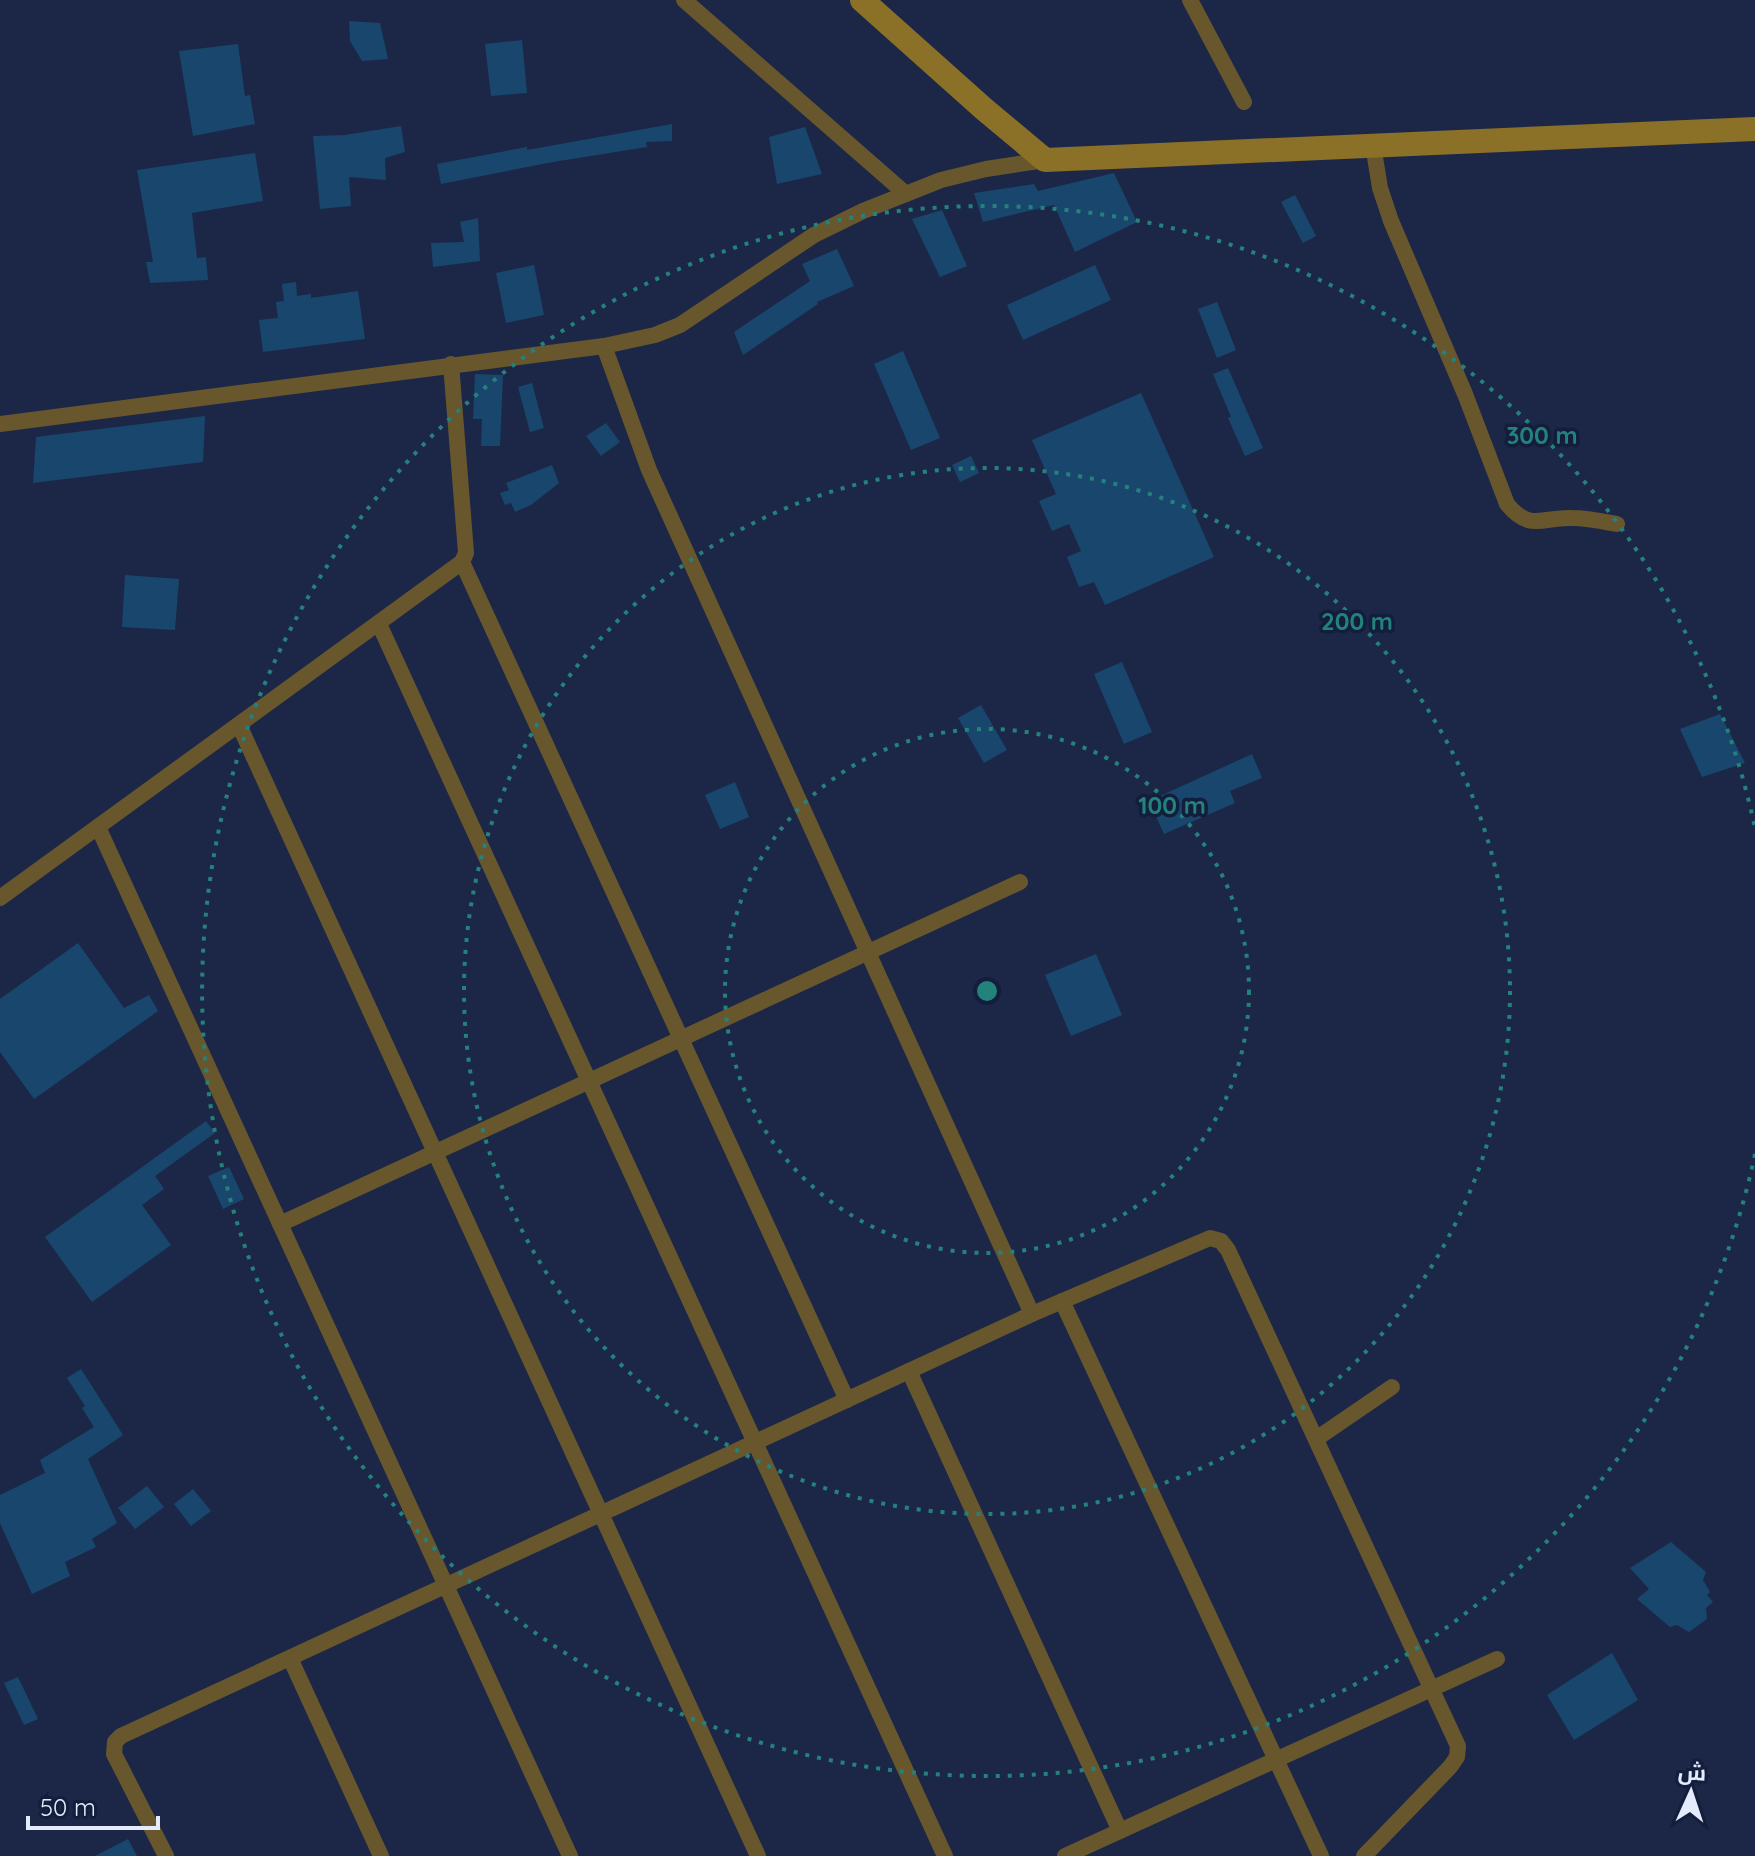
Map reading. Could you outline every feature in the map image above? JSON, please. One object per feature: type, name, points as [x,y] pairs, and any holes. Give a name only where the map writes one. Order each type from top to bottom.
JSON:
[{"type":"street","points":[[684,0],[906,194]]},
{"type":"street","points":[[862,0],[1045,160]]},
{"type":"street","points":[[1190,0],[1244,102]]},
{"type":"street","points":[[0,424],[604,346],[655,335],[680,325],[814,235],[863,211],[941,180],[986,169],[1045,160],[1755,129]]},
{"type":"street","points":[[1373,145],[1380,188],[1391,221],[1465,394],[1507,504],[1517,516],[1530,522],[1577,518],[1617,524]]},
{"type":"street","points":[[604,346],[649,470],[1032,1314]]},
{"type":"street","points":[[0,898],[462,562],[466,553],[451,364]]},
{"type":"street","points":[[462,562],[847,1400]]},
{"type":"street","points":[[379,624],[945,1856]]},
{"type":"street","points":[[239,725],[758,1856]]},
{"type":"street","points":[[98,827],[570,1856]]},
{"type":"street","points":[[280,1224],[1020,882]]},
{"type":"street","points":[[166,1856],[115,1757],[115,1742],[121,1736],[1032,1314],[1205,1239],[1221,1241],[1228,1250],[1456,1742],[1457,1757],[1450,1767],[1364,1856]]},
{"type":"street","points":[[1062,1301],[1321,1856]]},
{"type":"street","points":[[909,1371],[1120,1831]]},
{"type":"street","points":[[1316,1439],[1392,1387]]},
{"type":"street","points":[[290,1658],[381,1856]]},
{"type":"street","points":[[1065,1856],[1497,1659]]},
{"type":"building","points":[[349,21],[380,23],[388,59],[362,61],[350,41]]},
{"type":"building","points":[[522,40],[527,93],[491,96],[485,44]]},
{"type":"building","points":[[238,44],[245,96],[250,95],[255,124],[193,136],[179,51]]},
{"type":"building","points":[[672,124],[672,141],[646,142],[647,147],[441,184],[437,164]]},
{"type":"building","points":[[401,126],[405,152],[385,158],[386,180],[349,177],[351,206],[320,209],[313,136],[345,135]]},
{"type":"building","points":[[805,127],[822,174],[777,184],[769,137]]},
{"type":"building","points":[[255,153],[263,201],[192,213],[197,258],[206,257],[208,280],[150,283],[146,262],[153,262],[137,170]]},
{"type":"building","points":[[1114,173],[1137,222],[1075,252],[1054,205],[983,222],[974,193],[1034,184],[1038,191]]},
{"type":"building","points":[[1295,195],[1316,236],[1303,243],[1281,202]]},
{"type":"building","points":[[942,210],[967,266],[940,277],[912,219]]},
{"type":"building","points":[[478,218],[480,261],[433,267],[431,243],[464,242],[460,222]]},
{"type":"building","points":[[837,249],[854,286],[817,302],[743,355],[734,332],[810,281],[802,264]]},
{"type":"building","points":[[534,265],[544,315],[506,323],[496,273]]},
{"type":"building","points":[[1095,265],[1111,300],[1023,340],[1007,305]]},
{"type":"building","points":[[296,282],[297,296],[311,294],[311,298],[358,291],[365,339],[263,352],[259,320],[278,318],[276,302],[284,301],[282,284]]},
{"type":"building","points":[[1217,302],[1236,350],[1217,358],[1198,309]]},
{"type":"building","points":[[903,351],[940,438],[911,450],[874,364]]},
{"type":"building","points":[[1228,368],[1263,448],[1245,456],[1213,374]]},
{"type":"building","points":[[475,374],[503,375],[500,446],[481,446],[482,419],[473,419]]},
{"type":"building","points":[[532,383],[544,428],[530,432],[518,387]]},
{"type":"building","points":[[1141,393],[1214,557],[1105,605],[1094,582],[1079,587],[1067,557],[1081,551],[1069,524],[1052,531],[1039,501],[1056,494],[1032,440]]},
{"type":"building","points":[[205,416],[203,462],[33,483],[36,437]]},
{"type":"building","points":[[606,423],[620,442],[601,456],[586,436]]},
{"type":"building","points":[[971,456],[979,473],[960,482],[952,465]]},
{"type":"building","points":[[552,465],[559,483],[531,505],[515,512],[511,503],[505,505],[500,493],[509,490],[506,483]]},
{"type":"building","points":[[125,575],[179,579],[175,630],[122,627]]},
{"type":"building","points":[[1122,662],[1152,732],[1124,744],[1094,674]]},
{"type":"building","points":[[981,705],[1007,750],[984,763],[958,718]]},
{"type":"building","points":[[1720,714],[1745,763],[1702,777],[1680,729]]},
{"type":"building","points":[[1252,754],[1262,778],[1230,791],[1235,803],[1164,834],[1149,801]]},
{"type":"building","points":[[735,782],[749,817],[720,829],[705,795]]},
{"type":"building","points":[[78,943],[124,1008],[149,995],[158,1011],[34,1099],[0,1052],[0,999]]},
{"type":"building","points":[[1096,954],[1122,1015],[1071,1036],[1045,975]]},
{"type":"building","points":[[206,1121],[215,1133],[155,1176],[164,1189],[142,1205],[171,1245],[92,1302],[45,1237]]},
{"type":"building","points":[[229,1167],[244,1199],[223,1209],[208,1176]]},
{"type":"building","points":[[81,1369],[123,1435],[88,1459],[117,1523],[92,1539],[96,1547],[65,1562],[70,1576],[32,1594],[0,1523],[0,1495],[45,1473],[40,1460],[94,1427],[67,1378]]},
{"type":"building","points":[[147,1486],[164,1507],[135,1529],[118,1508]]},
{"type":"building","points":[[193,1489],[211,1511],[191,1526],[174,1504]]},
{"type":"building","points":[[1671,1542],[1706,1572],[1703,1580],[1710,1592],[1707,1595],[1713,1602],[1706,1608],[1707,1619],[1689,1632],[1677,1625],[1670,1627],[1637,1599],[1649,1589],[1630,1568]]},
{"type":"building","points":[[1612,1653],[1638,1700],[1574,1740],[1547,1695]]},
{"type":"building","points":[[18,1677],[38,1719],[24,1725],[4,1683]]},
{"type":"building","points":[[128,1839],[137,1856],[95,1856]]}]
